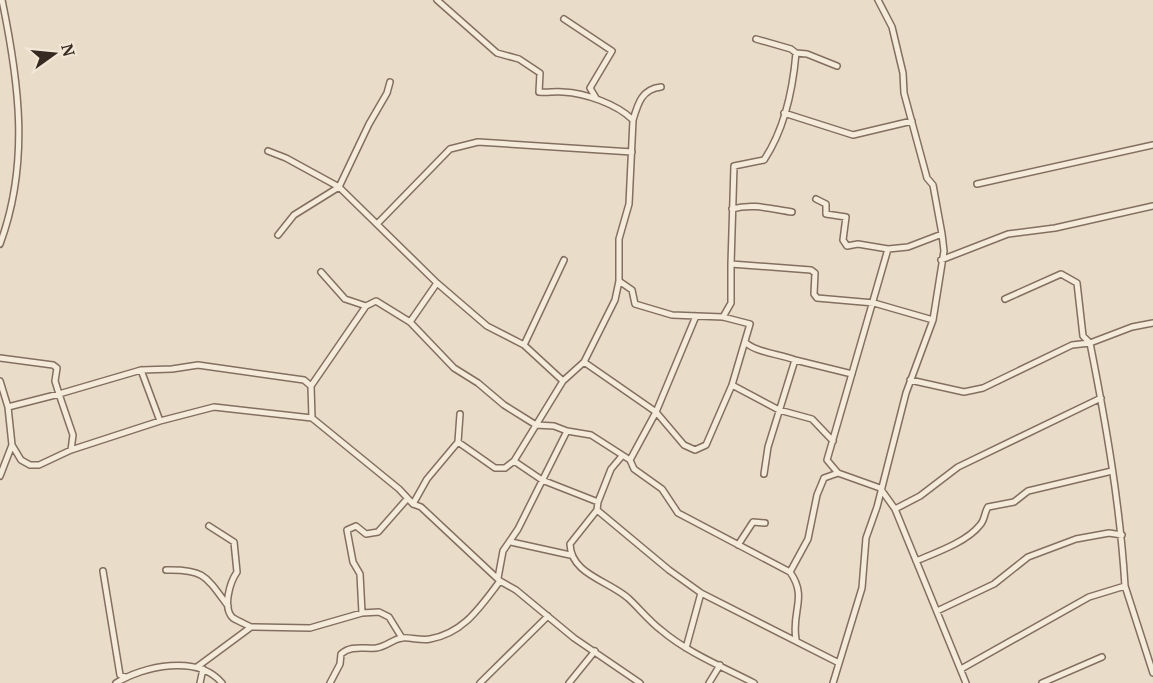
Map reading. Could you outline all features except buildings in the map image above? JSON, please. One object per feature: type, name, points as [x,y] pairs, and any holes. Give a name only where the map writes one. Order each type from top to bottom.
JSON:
[{"type":"street","points":[[0,244],[8,224],[17,171],[20,104],[16,70],[2,0]]},
{"type":"street","points":[[437,0],[497,53],[519,59],[540,73],[539,92],[563,92],[597,99],[615,106],[633,120]]},
{"type":"street","points":[[833,683],[837,662],[862,588],[866,538],[877,507],[880,488],[910,380],[933,320],[941,282],[941,260],[944,251],[933,185],[927,178],[904,93],[903,73],[892,27],[878,0]]},
{"type":"street","points":[[564,19],[612,51],[590,88],[592,96],[597,99]]},
{"type":"street","points":[[756,39],[791,49],[796,53],[807,54],[837,66]]},
{"type":"street","points":[[723,317],[731,303],[734,166],[764,160],[772,147],[784,113],[796,53]]},
{"type":"street","points":[[278,235],[294,215],[339,187],[369,123],[387,93],[390,82]]},
{"type":"street","points":[[458,442],[495,468],[505,468],[514,461],[563,381],[584,362],[603,330],[615,300],[619,281],[619,239],[629,204],[633,120],[639,99],[651,88],[661,87]]},
{"type":"street","points":[[784,113],[853,135],[912,121]]},
{"type":"street","points":[[378,223],[450,149],[478,142],[632,152]]},
{"type":"street","points":[[977,184],[1153,145]]},
{"type":"street","points":[[268,151],[286,158],[339,187],[437,283],[487,327],[524,345],[563,381]]},
{"type":"street","points":[[816,199],[826,204],[826,214],[846,217],[843,240],[847,246],[858,244],[888,249],[908,247],[942,234]]},
{"type":"street","points":[[732,209],[742,206],[768,207],[792,212]]},
{"type":"street","points":[[941,260],[1008,234],[1055,228],[1153,206]]},
{"type":"street","points":[[0,221],[8,224]]},
{"type":"street","points":[[888,249],[827,460],[838,473],[880,488],[895,509],[966,683]]},
{"type":"street","points":[[524,345],[564,260]]},
{"type":"street","points":[[731,264],[811,270],[815,273],[814,294],[818,298],[874,303],[933,320]]},
{"type":"street","points":[[321,272],[345,299],[366,306]]},
{"type":"street","points":[[1005,299],[1061,274],[1077,284],[1083,336],[1090,343],[1101,398],[1122,535],[1125,586],[1153,673]]},
{"type":"street","points":[[584,362],[656,412],[684,445],[695,450],[706,445],[732,385],[750,324],[723,317],[672,315],[635,304],[632,290],[619,281]]},
{"type":"street","points":[[410,322],[437,283]]},
{"type":"street","points":[[312,418],[310,386],[366,306],[376,301],[410,322],[454,368],[536,425],[555,426]]},
{"type":"street","points":[[630,459],[656,412],[696,316]]},
{"type":"street","points":[[910,380],[964,392],[974,390],[1048,359],[1072,345],[1090,343],[1132,327],[1153,323]]},
{"type":"street","points":[[746,343],[753,349],[852,374]]},
{"type":"street","points":[[0,358],[57,368],[55,381],[73,435],[71,450]]},
{"type":"street","points":[[764,474],[779,410],[795,360]]},
{"type":"street","points":[[8,407],[141,370],[198,365],[304,380],[310,386]]},
{"type":"street","points":[[141,370],[160,421]]},
{"type":"street","points":[[0,381],[8,407],[12,445],[21,460],[30,465],[39,465],[71,450],[160,421],[214,408],[312,418],[399,489],[407,500],[421,507],[499,579],[516,590],[574,638],[640,683]]},
{"type":"street","points":[[732,385],[779,410],[812,419],[833,441]]},
{"type":"street","points":[[895,509],[920,496],[958,467],[1101,398]]},
{"type":"street","points":[[412,504],[427,479],[458,442],[460,414]]},
{"type":"street","points":[[542,416],[555,426],[567,431],[591,435],[630,459],[634,469],[662,489],[678,513],[790,572],[799,586],[800,602],[793,623],[796,639]]},
{"type":"street","points":[[330,683],[345,650],[353,647],[380,648],[402,638],[428,640],[449,634],[473,616],[499,579],[503,551],[511,542],[567,431]]},
{"type":"street","points":[[0,476],[12,445]]},
{"type":"street","points":[[622,456],[611,469],[597,510],[570,544],[570,555],[576,564],[627,597],[662,631],[687,648],[754,683]]},
{"type":"street","points":[[514,461],[542,480],[598,502]]},
{"type":"street","points":[[916,561],[953,545],[976,529],[983,522],[988,507],[1014,502],[1028,491],[1112,471]]},
{"type":"street","points":[[790,572],[808,539],[817,495],[824,478],[838,473]]},
{"type":"street","points":[[362,613],[360,574],[353,562],[347,530],[356,526],[366,534],[378,532],[407,500]]},
{"type":"street","points":[[597,510],[669,570],[701,593],[796,639],[837,662]]},
{"type":"street","points":[[738,545],[753,522],[765,523]]},
{"type":"street","points":[[209,526],[234,542],[237,572],[230,581],[228,606]]},
{"type":"street","points":[[937,611],[994,584],[1029,557],[1076,539],[1109,533],[1122,535]]},
{"type":"street","points":[[511,542],[570,555]]},
{"type":"street","points":[[166,570],[193,569],[209,580],[228,606],[232,617],[250,627],[310,628],[362,613],[385,613],[402,638]]},
{"type":"street","points":[[103,571],[118,652],[117,668],[120,675],[126,677]]},
{"type":"street","points":[[961,669],[1089,597],[1125,586]]},
{"type":"street","points":[[687,648],[701,593]]},
{"type":"street","points":[[480,683],[549,616]]},
{"type":"street","points":[[196,667],[250,627]]},
{"type":"street","points":[[569,683],[595,651]]},
{"type":"street","points":[[1042,683],[1102,657]]},
{"type":"street","points":[[709,683],[720,665]]},
{"type":"street","points":[[116,683],[126,677],[164,667],[196,667],[203,669],[222,683]]},
{"type":"street","points":[[201,683],[203,669]]}]
